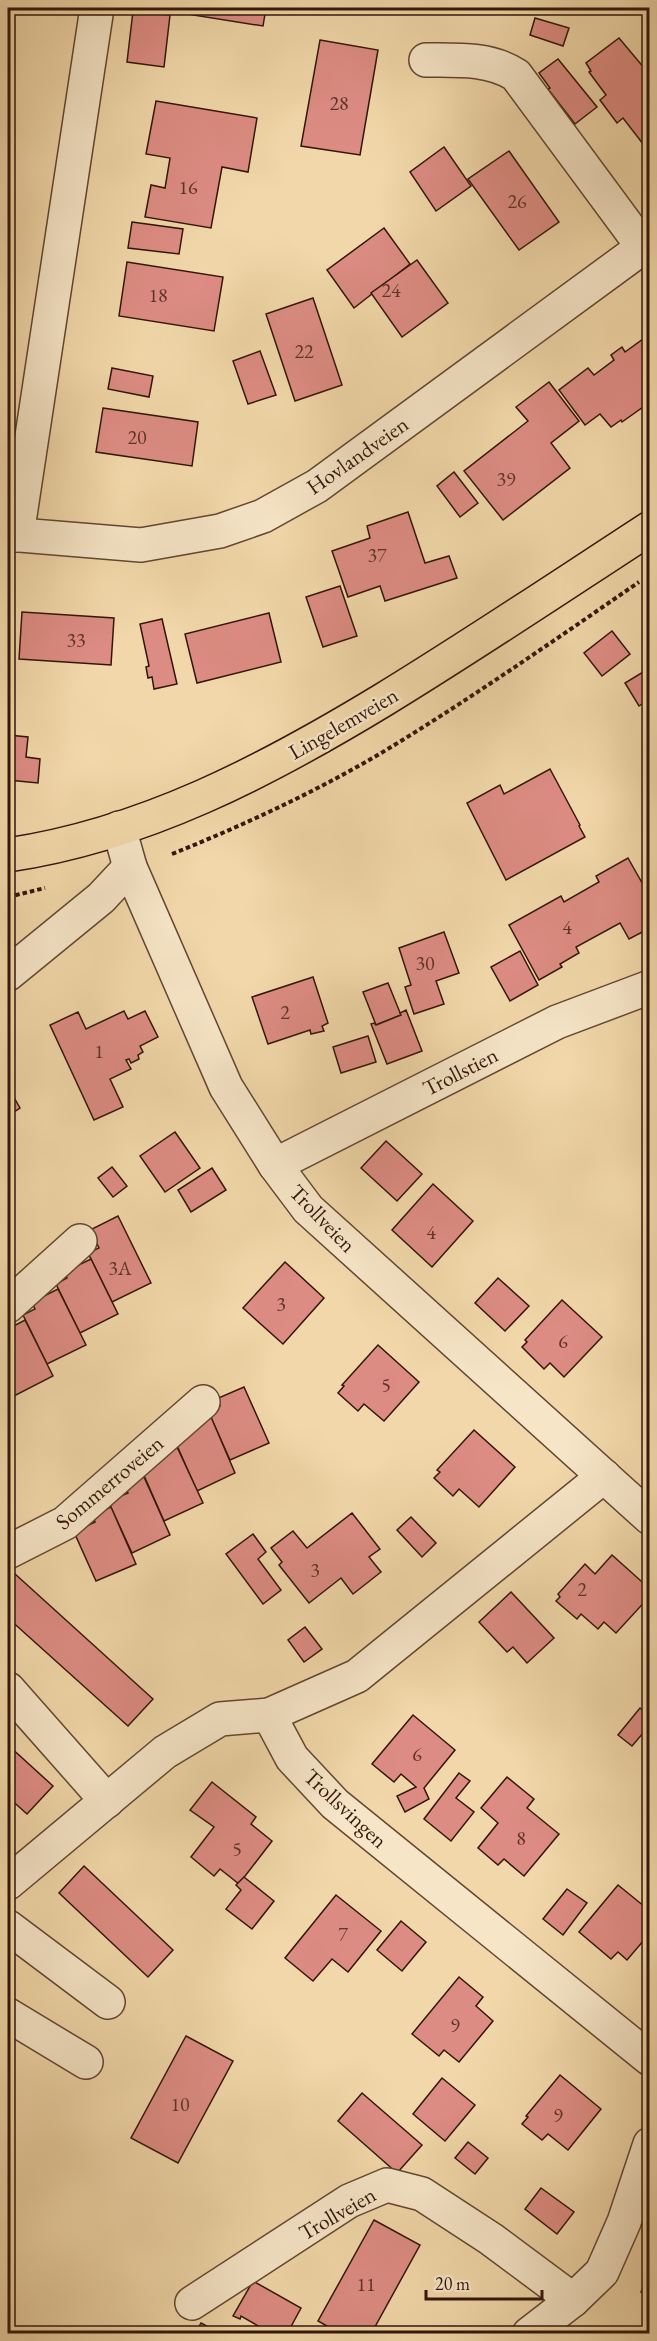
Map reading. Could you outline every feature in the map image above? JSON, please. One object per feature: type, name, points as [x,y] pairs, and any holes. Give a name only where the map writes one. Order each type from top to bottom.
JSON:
[{"type":"main road","name":"Lingelemveien","points":[[8,855],[69,843],[166,813],[303,749],[446,662],[650,528]]},
{"type":"street","name":"Hovlandveien","points":[[97,8],[12,534],[141,545],[220,531],[263,516],[317,486],[646,245]]},
{"type":"street","points":[[426,60],[460,60],[496,65],[516,75],[646,245]]},
{"type":"street","name":"Trollveien","points":[[119,828],[130,867],[226,1087],[275,1165],[308,1209],[650,1518]]},
{"type":"street","points":[[8,974],[101,898],[130,867]]},
{"type":"street","name":"Trollstien","points":[[275,1165],[557,1022],[650,987]]},
{"type":"street","points":[[8,1306],[80,1241]]},
{"type":"street","name":"Sommerroveien","points":[[8,1552],[65,1523],[203,1402]]},
{"type":"street","points":[[8,1883],[165,1752],[220,1719],[269,1714],[357,1676],[604,1476]]},
{"type":"street","points":[[8,1689],[107,1801]]},
{"type":"street","name":"Trollsvingen","points":[[269,1714],[292,1758],[334,1804],[650,2059]]},
{"type":"street","points":[[8,1927],[108,2002]]},
{"type":"street","points":[[8,2015],[86,2062]]},
{"type":"street","points":[[529,2334],[573,2300],[602,2272],[624,2222],[650,2144]]},
{"type":"street","name":"Trollveien","points":[[192,2303],[349,2201],[387,2185],[422,2194],[491,2239],[573,2300]]},
{"type":"path","points":[[8,897],[51,887]]},
{"type":"building","points":[[169,8],[266,8],[263,26],[168,11]]},
{"type":"building","points":[[133,11],[170,15],[164,67],[127,62]]},
{"type":"building","points":[[535,18],[569,28],[563,46],[530,35]]},
{"type":"building","points":[[619,38],[650,75],[650,153],[623,118],[617,123],[600,100],[606,95],[589,72],[591,71],[586,63]]},
{"type":"building","points":[[320,40],[378,50],[360,155],[301,146]]},
{"type":"building","points":[[558,59],[597,107],[575,124],[548,89],[550,88],[539,73]]},
{"type":"building","points":[[156,101],[257,118],[248,172],[222,167],[211,228],[145,217],[151,185],[165,188],[170,158],[146,154]]},
{"type":"building","points":[[444,147],[471,186],[436,211],[410,172]]},
{"type":"building","points":[[509,151],[559,222],[519,250],[468,179]]},
{"type":"building","points":[[132,222],[183,229],[179,254],[128,248]]},
{"type":"building","points":[[384,228],[410,264],[354,308],[327,270]]},
{"type":"building","points":[[417,260],[448,303],[402,337],[371,293]]},
{"type":"building","points":[[127,262],[223,277],[214,331],[119,316]]},
{"type":"building","points":[[313,298],[342,385],[295,401],[266,314]]},
{"type":"building","points":[[650,334],[650,402],[611,427],[600,414],[585,425],[559,390],[588,368],[594,375],[614,360],[611,355],[622,347],[625,352]]},
{"type":"building","points":[[260,351],[276,395],[248,404],[233,361]]},
{"type":"building","points":[[112,368],[153,376],[149,397],[108,389]]},
{"type":"building","points":[[549,382],[579,421],[551,443],[570,468],[503,520],[464,471],[528,421],[516,407]]},
{"type":"building","points":[[103,408],[198,422],[192,466],[96,452]]},
{"type":"building","points":[[454,472],[478,503],[460,517],[437,486]]},
{"type":"building","points":[[408,512],[425,563],[449,556],[457,578],[385,601],[380,586],[348,597],[332,551],[370,538],[367,526]]},
{"type":"building","points":[[340,586],[357,636],[323,647],[306,597]]},
{"type":"building","points":[[22,612],[114,618],[111,665],[19,659]]},
{"type":"building","points":[[269,613],[281,662],[197,683],[185,634]]},
{"type":"building","points":[[162,619],[177,684],[154,689],[152,677],[148,678],[146,667],[149,666],[140,624]]},
{"type":"building","points":[[612,631],[630,654],[602,676],[584,653]]},
{"type":"building","points":[[643,672],[647,678],[650,677],[650,703],[648,700],[639,706],[625,683]]},
{"type":"building","points":[[8,735],[28,737],[26,757],[40,759],[38,783],[8,780]]},
{"type":"building","points":[[550,769],[585,837],[506,880],[467,803],[500,785],[504,794]]},
{"type":"building","points":[[628,858],[650,897],[650,928],[629,939],[620,923],[576,947],[579,953],[560,964],[562,967],[539,980],[509,925],[561,896],[564,902],[599,882],[596,876]]},
{"type":"building","points":[[444,932],[459,973],[436,981],[444,1004],[414,1014],[405,987],[411,985],[399,948]]},
{"type":"building","points":[[520,951],[538,985],[510,1001],[491,967]]},
{"type":"building","points":[[313,977],[328,1023],[322,1026],[324,1031],[311,1034],[310,1030],[268,1044],[252,997]]},
{"type":"building","points":[[388,983],[401,1015],[376,1025],[363,992]]},
{"type":"building","points":[[406,1010],[422,1051],[387,1064],[371,1024],[376,1025],[401,1015],[400,1013]]},
{"type":"building","points":[[124,1011],[128,1019],[145,1011],[158,1037],[140,1046],[143,1052],[138,1055],[139,1059],[131,1063],[129,1059],[126,1060],[131,1069],[110,1079],[123,1107],[94,1120],[50,1025],[78,1012],[86,1029]]},
{"type":"building","points":[[368,1036],[376,1062],[341,1073],[333,1047]]},
{"type":"building","points":[[8,1087],[20,1108],[8,1116]]},
{"type":"building","points":[[175,1132],[200,1168],[165,1192],[140,1156]]},
{"type":"building","points":[[386,1141],[422,1174],[397,1201],[361,1168]]},
{"type":"building","points":[[112,1167],[127,1186],[113,1197],[98,1178]]},
{"type":"building","points":[[212,1168],[226,1190],[191,1212],[178,1190]]},
{"type":"building","points":[[433,1184],[473,1221],[432,1267],[392,1230]]},
{"type":"building","points":[[118,1216],[151,1283],[112,1302],[88,1253],[99,1248],[90,1230]]},
{"type":"building","points":[[91,1259],[118,1314],[80,1333],[56,1284],[67,1278],[64,1272]]},
{"type":"building","points":[[285,1262],[324,1298],[283,1344],[243,1308]]},
{"type":"building","points":[[498,1278],[529,1306],[505,1331],[475,1303]]},
{"type":"building","points":[[58,1289],[86,1345],[47,1364],[23,1315],[35,1309],[32,1302]]},
{"type":"building","points":[[562,1300],[602,1337],[564,1377],[550,1363],[544,1369],[522,1347],[527,1342],[525,1340]]},
{"type":"building","points":[[25,1320],[53,1376],[14,1396],[8,1383],[8,1329]]},
{"type":"building","points":[[378,1345],[419,1382],[384,1421],[364,1404],[358,1411],[338,1393],[344,1386],[342,1385]]},
{"type":"building","points":[[244,1387],[269,1443],[230,1460],[208,1411],[220,1406],[216,1399]]},
{"type":"building","points":[[211,1417],[235,1473],[197,1491],[175,1441]]},
{"type":"building","points":[[474,1430],[515,1467],[479,1507],[459,1489],[453,1496],[434,1478],[440,1472],[437,1470]]},
{"type":"building","points":[[177,1447],[203,1503],[164,1521],[142,1471]]},
{"type":"building","points":[[144,1477],[170,1535],[132,1553],[108,1501],[128,1493],[125,1486]]},
{"type":"building","points":[[111,1507],[136,1564],[96,1581],[74,1532],[95,1522],[93,1515]]},
{"type":"building","points":[[352,1513],[380,1549],[369,1557],[381,1572],[353,1594],[341,1578],[309,1603],[279,1565],[282,1562],[271,1548],[293,1531],[307,1548]]},
{"type":"building","points":[[411,1517],[436,1543],[422,1557],[397,1530]]},
{"type":"building","points":[[253,1534],[266,1552],[258,1559],[281,1590],[263,1604],[226,1554]]},
{"type":"building","points":[[612,1555],[650,1589],[650,1596],[616,1633],[604,1622],[598,1629],[581,1614],[577,1619],[556,1601],[560,1597],[558,1594],[585,1564],[595,1574]]},
{"type":"building","points":[[14,1573],[153,1699],[128,1726],[8,1618],[8,1580]]},
{"type":"building","points":[[511,1592],[554,1638],[527,1663],[513,1647],[507,1652],[479,1622]]},
{"type":"building","points":[[305,1627],[322,1649],[304,1662],[288,1640]]},
{"type":"building","points":[[640,1708],[650,1716],[650,1725],[632,1746],[618,1735]]},
{"type":"building","points":[[413,1715],[455,1750],[424,1788],[429,1799],[405,1812],[397,1796],[416,1787],[401,1774],[394,1782],[372,1764]]},
{"type":"building","points":[[8,1745],[53,1786],[27,1814],[8,1797]]},
{"type":"building","points":[[459,1773],[470,1781],[456,1798],[474,1812],[451,1841],[424,1819]]},
{"type":"building","points":[[507,1777],[534,1799],[527,1808],[559,1834],[524,1876],[504,1859],[498,1865],[478,1848],[498,1823],[481,1808]]},
{"type":"building","points":[[212,1782],[256,1817],[251,1824],[272,1841],[239,1884],[220,1869],[214,1876],[191,1857],[214,1827],[190,1810]]},
{"type":"building","points":[[84,1866],[173,1950],[148,1977],[59,1893]]},
{"type":"building","points":[[244,1877],[274,1901],[252,1929],[226,1909],[241,1890],[236,1885]]},
{"type":"building","points":[[618,1885],[650,1911],[650,1933],[627,1960],[618,1952],[611,1959],[579,1932]]},
{"type":"building","points":[[567,1889],[587,1903],[563,1935],[543,1919]]},
{"type":"building","points":[[336,1895],[381,1931],[348,1972],[332,1959],[313,1981],[285,1958]]},
{"type":"building","points":[[401,1921],[426,1942],[402,1971],[377,1950]]},
{"type":"building","points":[[459,1977],[483,1997],[476,2006],[493,2021],[459,2062],[444,2050],[439,2056],[412,2034]]},
{"type":"building","points":[[186,2036],[233,2061],[178,2163],[131,2138]]},
{"type":"building","points":[[560,2075],[601,2109],[568,2150],[548,2134],[542,2140],[522,2124]]},
{"type":"building","points":[[442,2078],[475,2105],[445,2141],[413,2114]]},
{"type":"building","points":[[362,2093],[422,2145],[397,2173],[338,2121]]},
{"type":"building","points":[[468,2142],[488,2158],[475,2174],[455,2158]]},
{"type":"building","points":[[541,2188],[574,2212],[557,2234],[525,2209]]},
{"type":"building","points":[[374,2220],[420,2245],[371,2334],[341,2334],[318,2321]]},
{"type":"building","points":[[650,2270],[650,2296],[641,2292]]},
{"type":"building","points":[[253,2281],[301,2308],[287,2334],[272,2334],[241,2316],[240,2319],[233,2316]]},
{"type":"building","points":[[201,2323],[221,2334],[195,2334]]}]
